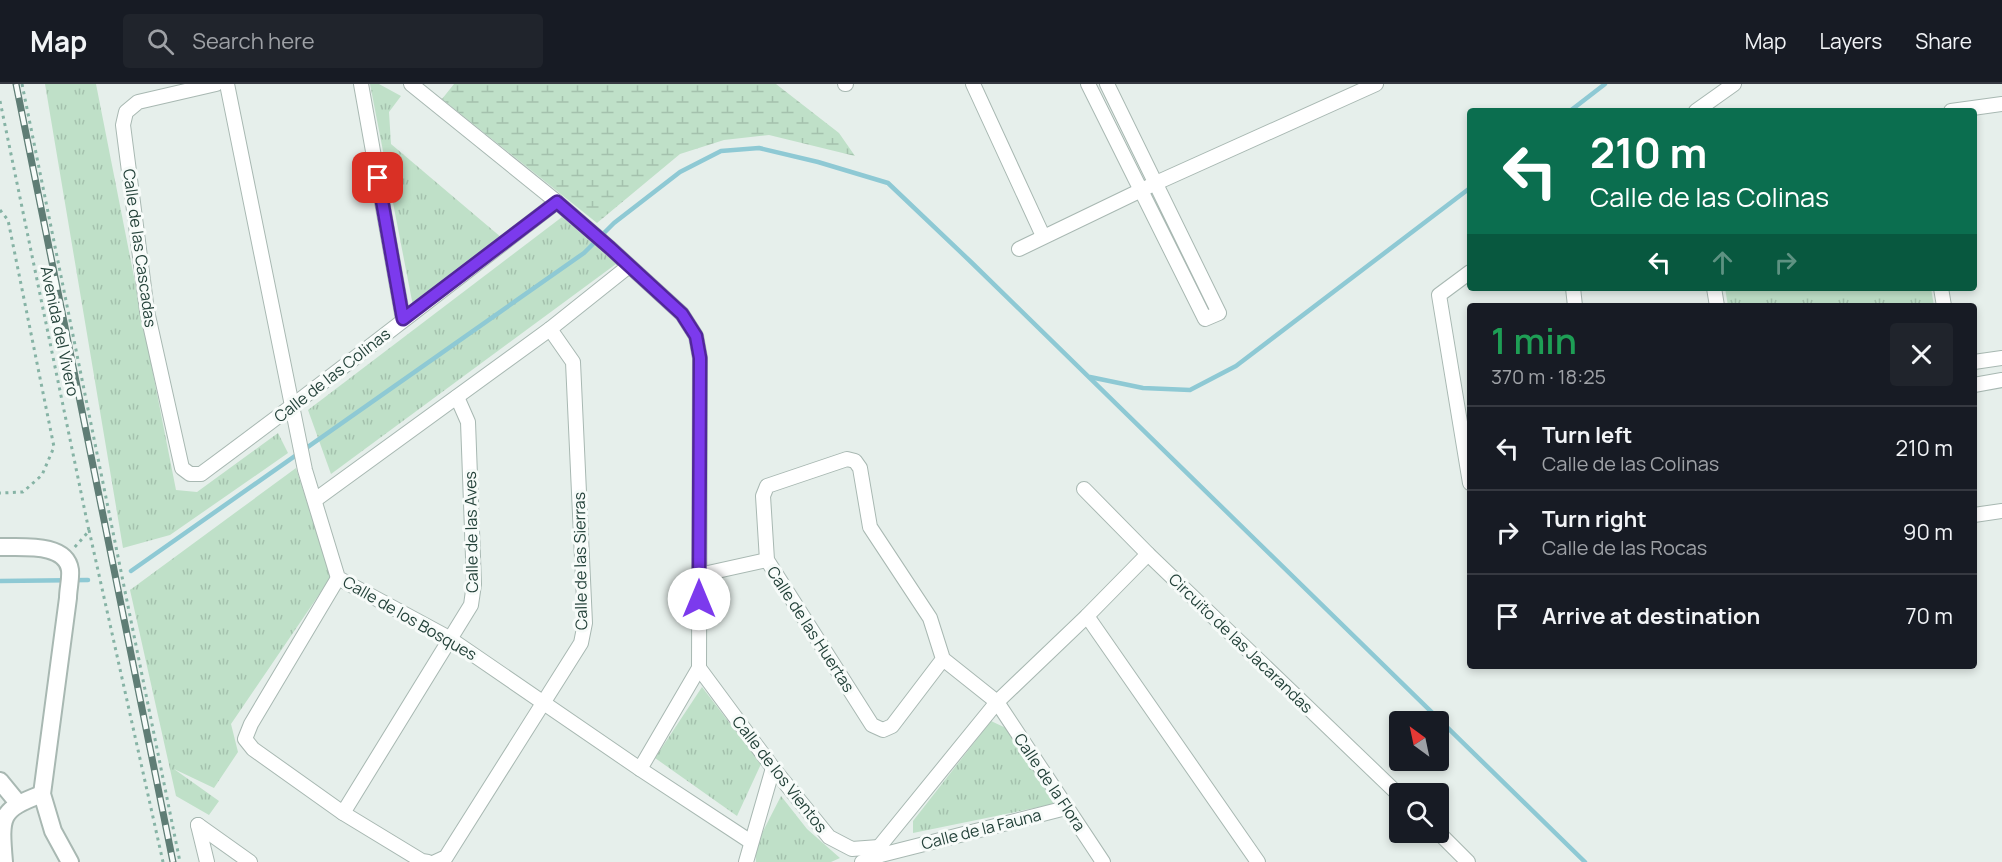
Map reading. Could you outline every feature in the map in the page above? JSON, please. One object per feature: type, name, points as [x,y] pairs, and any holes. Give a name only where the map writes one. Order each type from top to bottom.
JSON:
[{"type":"street","name":"Calle de las Cascadas","points":[[190,474],[182,468],[147,311],[123,125],[126,112],[138,102],[216,84]]},
{"type":"street","name":"Calle de los Bosques","points":[[227,84],[305,470],[338,578],[449,638],[639,769],[751,842]]},
{"type":"street","points":[[361,84],[403,319]]},
{"type":"street","points":[[411,84],[590,230],[682,314],[696,336],[700,358],[699,669],[639,769]]},
{"type":"street","points":[[973,84],[1043,236]]},
{"type":"street","points":[[1088,84],[1205,319],[1219,313],[1109,84]]},
{"type":"street","points":[[1019,249],[1140,190],[1377,84]]},
{"type":"street","points":[[1700,108],[1734,84]]},
{"type":"street","points":[[1973,108],[2002,104]]},
{"type":"street","name":"Calle de las Colinas","points":[[190,474],[201,474],[292,407],[557,202]]},
{"type":"street","points":[[315,500],[550,329],[629,266]]},
{"type":"street","points":[[1467,274],[1439,295],[1467,445]]},
{"type":"street","name":"Calle de las Sierras","points":[[435,862],[446,857],[581,643],[585,622],[573,362],[550,329]]},
{"type":"street","points":[[1977,362],[2002,358]]},
{"type":"street","points":[[1977,384],[2002,380]]},
{"type":"street","name":"Calle de las Aves","points":[[343,813],[471,605],[474,584],[468,422],[457,397]]},
{"type":"street","name":"Calle de las Huertas","points":[[846,459],[855,461],[860,468],[870,526],[930,618],[943,659],[892,726],[883,730],[872,725],[767,560],[763,496],[767,486],[846,459]]},
{"type":"street","name":"Circuito de las Jacarandas","points":[[1084,489],[1148,554],[1389,785]]},
{"type":"street","points":[[1977,515],[2002,511]]},
{"type":"street","points":[[0,548],[55,550],[67,564],[68,598],[42,794],[53,831],[70,862]]},
{"type":"street","points":[[880,851],[997,702],[1148,554]]},
{"type":"street","points":[[699,575],[767,560]]},
{"type":"street","points":[[338,578],[251,724],[245,739],[253,749],[343,813],[428,862]]},
{"type":"street","points":[[1087,616],[1258,862]]},
{"type":"street","points":[[943,659],[997,702]]},
{"type":"street","name":"Calle de los Vientos","points":[[699,669],[829,837],[852,849],[880,851]]},
{"type":"street","name":"Calle de la Flora","points":[[997,702],[1103,862]]},
{"type":"street","points":[[746,862],[774,768]]},
{"type":"street","points":[[0,781],[18,803]]},
{"type":"street","points":[[4,862],[0,822],[7,810],[42,794]]},
{"type":"street","name":"Calle de la Fauna","points":[[862,862],[880,851],[1066,808]]},
{"type":"street","points":[[207,862],[198,825],[250,862]]},
{"type":"street","points":[[1449,843],[1468,862]]},
{"type":"path","points":[[21,84],[180,862]]},
{"type":"path","name":"Avenida del Vivero","points":[[0,101],[89,528],[163,862]]},
{"type":"path","points":[[0,210],[8,220],[54,447],[42,475],[23,492],[0,493]]},
{"type":"path","points":[[67,564],[90,531],[89,528]]},
{"type":"green space","points":[[45,84],[96,84],[176,490],[197,492],[278,433],[288,453],[170,535],[123,548]]},
{"type":"green space","points":[[370,84],[379,84],[401,96],[389,112],[391,144],[502,238],[413,306]]},
{"type":"green space","points":[[454,84],[776,84],[839,133],[855,156],[769,135],[724,140],[680,154],[597,223],[442,99]]},
{"type":"green space","points":[[562,217],[616,264],[331,474],[308,410]]},
{"type":"green space","points":[[1726,291],[1932,291],[1934,303],[1728,303]]},
{"type":"green space","points":[[296,468],[331,577],[231,724],[238,752],[214,788],[174,769],[219,801],[209,815],[176,796],[130,590]]},
{"type":"green space","points":[[702,687],[761,764],[737,816],[655,758]]},
{"type":"green space","points":[[991,721],[1008,729],[1054,804],[913,833],[913,821]]},
{"type":"green space","points":[[781,796],[807,829],[840,858],[831,862],[756,862],[755,847]]},
{"type":"waterway","points":[[1574,108],[1605,84]]},
{"type":"waterway","points":[[131,571],[584,253],[614,223],[680,172],[721,151],[759,148],[818,162],[888,183],[1585,862]]},
{"type":"waterway","points":[[1090,377],[1143,388],[1190,390],[1236,366],[1467,190]]},
{"type":"waterway","points":[[0,581],[88,580]]},
{"type":"railway","points":[[16,84],[173,862]]},
{"type":"route","points":[[378,178],[403,319],[557,202],[682,314],[696,336],[700,358],[699,599]]}]
